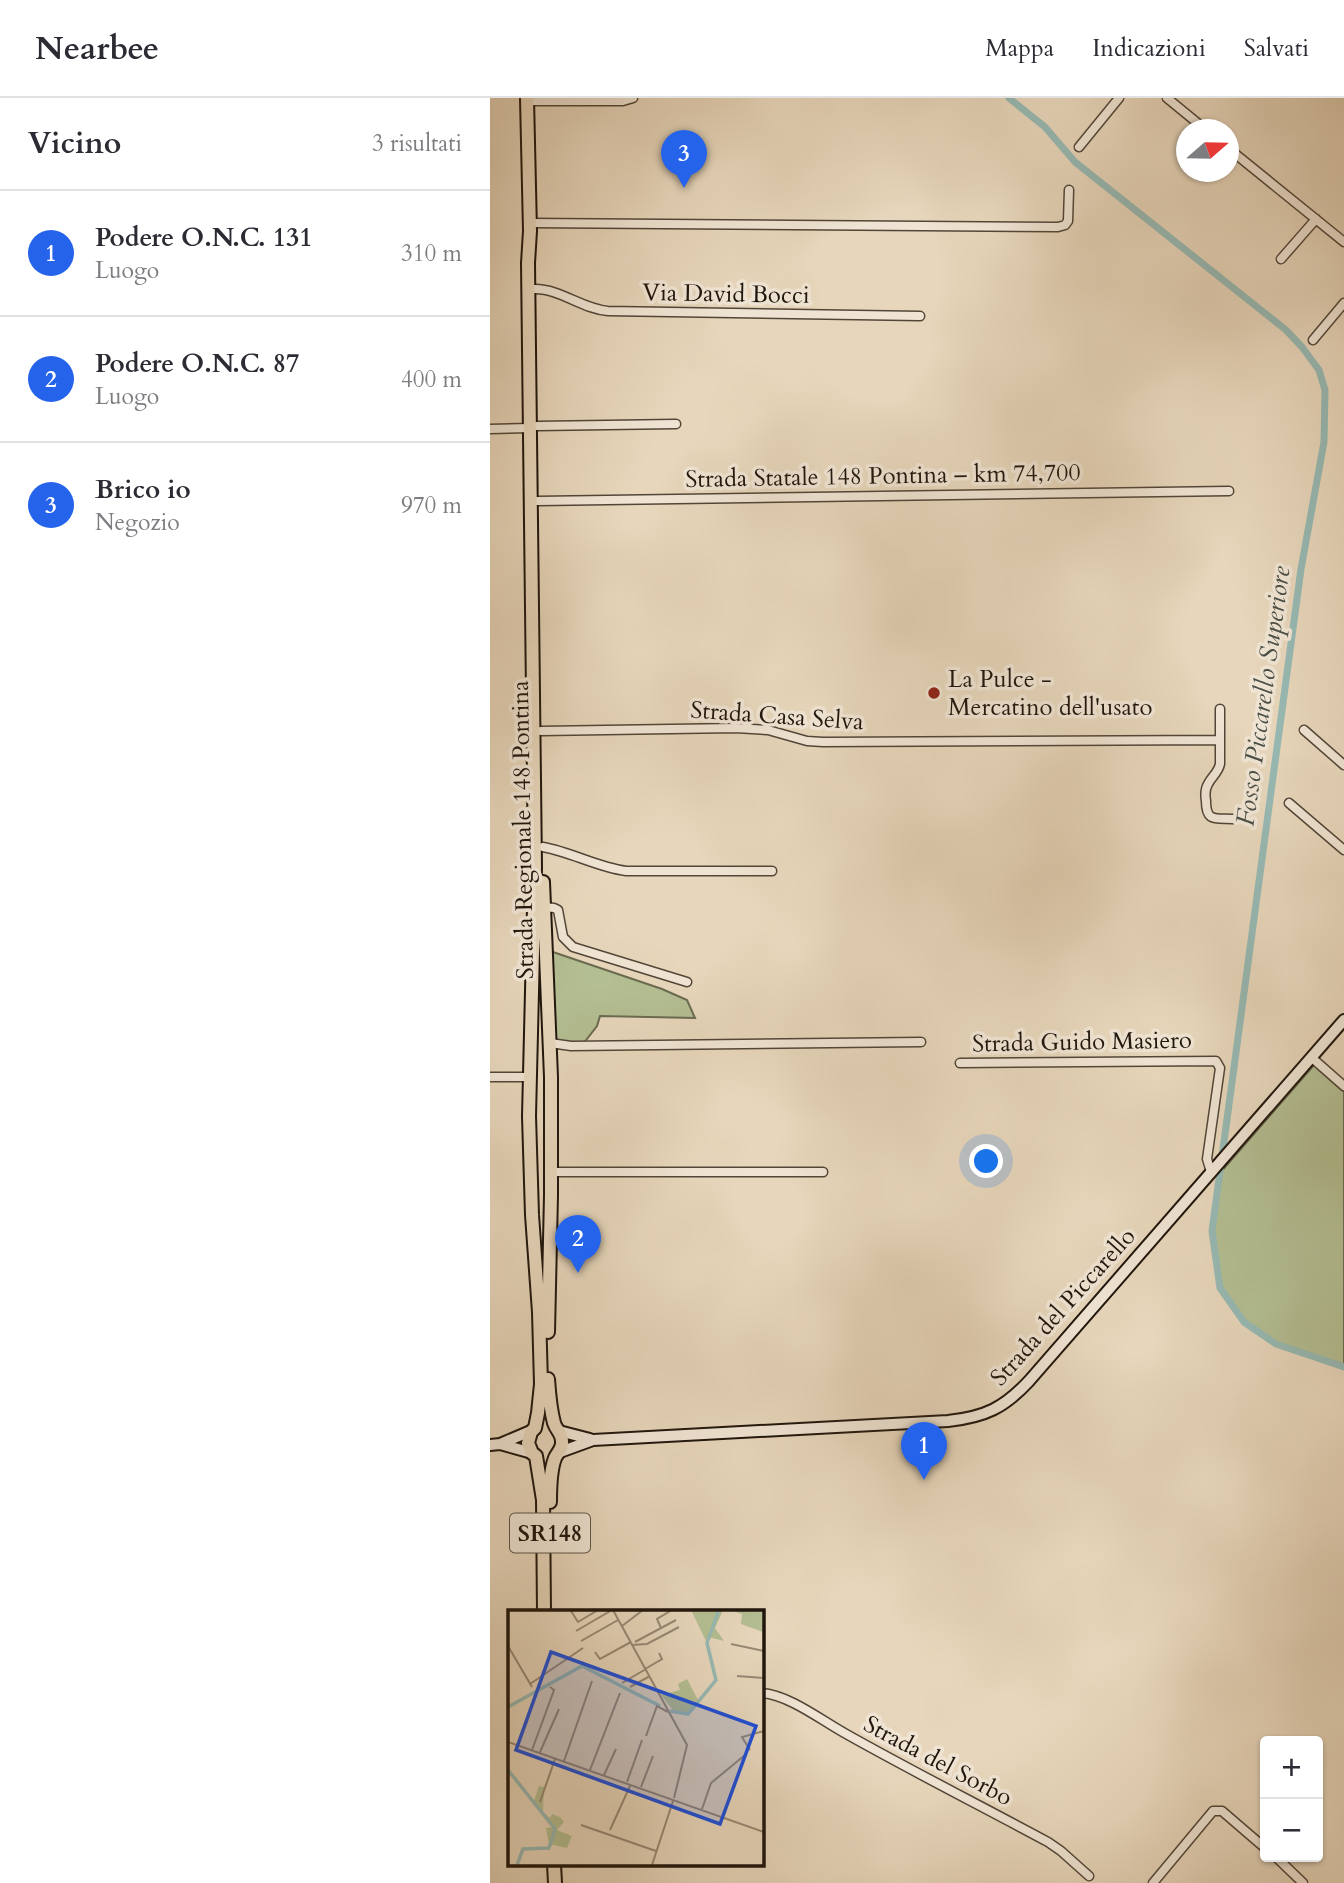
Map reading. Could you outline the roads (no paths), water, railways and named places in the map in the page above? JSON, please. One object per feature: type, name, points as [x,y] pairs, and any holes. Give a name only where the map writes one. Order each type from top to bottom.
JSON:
[{"type":"main road","name":"Strada Regionale 148 Pontina","points":[[528,99],[528,258],[538,501],[543,907],[550,1043],[548,1377],[550,1403],[562,1441],[552,1476],[550,1497],[551,1610]]},
{"type":"main road","name":"Strada Regionale 148 Pontina","points":[[530,227],[535,254],[536,289],[535,867],[529,1077],[540,1403],[528,1443],[534,1454],[543,1496],[544,1610]]},
{"type":"main road","points":[[534,1429],[545,1425],[557,1430]]},
{"type":"main road","points":[[534,1454],[546,1459],[558,1453]]},
{"type":"street","points":[[528,99],[623,101],[633,98]]},
{"type":"street","points":[[1079,147],[1119,98]]},
{"type":"street","points":[[1167,98],[1193,119]]},
{"type":"street","points":[[1239,157],[1344,242]]},
{"type":"street","points":[[530,227],[1058,227],[1068,221],[1069,190]]},
{"type":"street","points":[[1281,259],[1316,219]]},
{"type":"street","name":"Via David Bocci","points":[[536,289],[545,289],[585,306],[608,311],[920,316]]},
{"type":"street","points":[[1313,340],[1344,303]]},
{"type":"street","points":[[490,429],[676,424]]},
{"type":"street","name":"Strada Statale 148 Pontina – km 74,700","points":[[538,501],[1228,491]]},
{"type":"street","points":[[1220,709],[1220,765],[1206,788],[1206,811],[1212,818],[1233,819]]},
{"type":"street","name":"Strada Casa Selva","points":[[541,731],[736,728],[768,730],[823,743],[1220,740]]},
{"type":"street","points":[[1304,730],[1344,765]]},
{"type":"street","points":[[1289,803],[1344,850]]},
{"type":"street","points":[[542,847],[567,852],[622,870],[772,872]]},
{"type":"street","points":[[543,907],[558,910],[563,937],[573,947],[687,982]]},
{"type":"street","name":"Strada del Piccarello","points":[[558,1453],[593,1440],[948,1421],[973,1418],[994,1411],[1026,1385],[1344,1020]]},
{"type":"street","points":[[550,1043],[574,1046],[921,1042]]},
{"type":"street","points":[[1311,1057],[1344,1086]]},
{"type":"street","name":"Strada Guido Masiero","points":[[960,1063],[1216,1061],[1220,1069],[1207,1159],[1211,1172]]},
{"type":"street","points":[[490,1077],[529,1077]]},
{"type":"street","points":[[551,1172],[823,1172]]},
{"type":"street","points":[[495,1444],[534,1429]]},
{"type":"street","name":"Strada del Piccarello","points":[[557,1430],[593,1440]]},
{"type":"street","points":[[495,1444],[534,1454]]},
{"type":"street","name":"Strada del Sorbo","points":[[763,1693],[782,1698],[1048,1842],[1089,1876]]},
{"type":"street","points":[[1153,1883],[1213,1811],[1222,1811],[1260,1843]]},
{"type":"street","points":[[1281,1862],[1303,1883]]},
{"type":"waterway","name":"Fosso Piccarello Superiore","points":[[1009,98],[1045,127],[1075,162],[1286,330],[1319,370],[1325,390],[1324,442],[1301,569],[1212,1231],[1220,1288],[1244,1322],[1276,1344],[1344,1367]]},
{"type":"place","name":"Brico io","points":[[684,188]]},
{"type":"place","name":"La Pulce - Mercatino dell'usato","points":[[934,693]]},
{"type":"place","name":"Podere O.N.C. 87","points":[[578,1273]]},
{"type":"place","name":"Podere O.N.C. 131","points":[[924,1480]]}]
